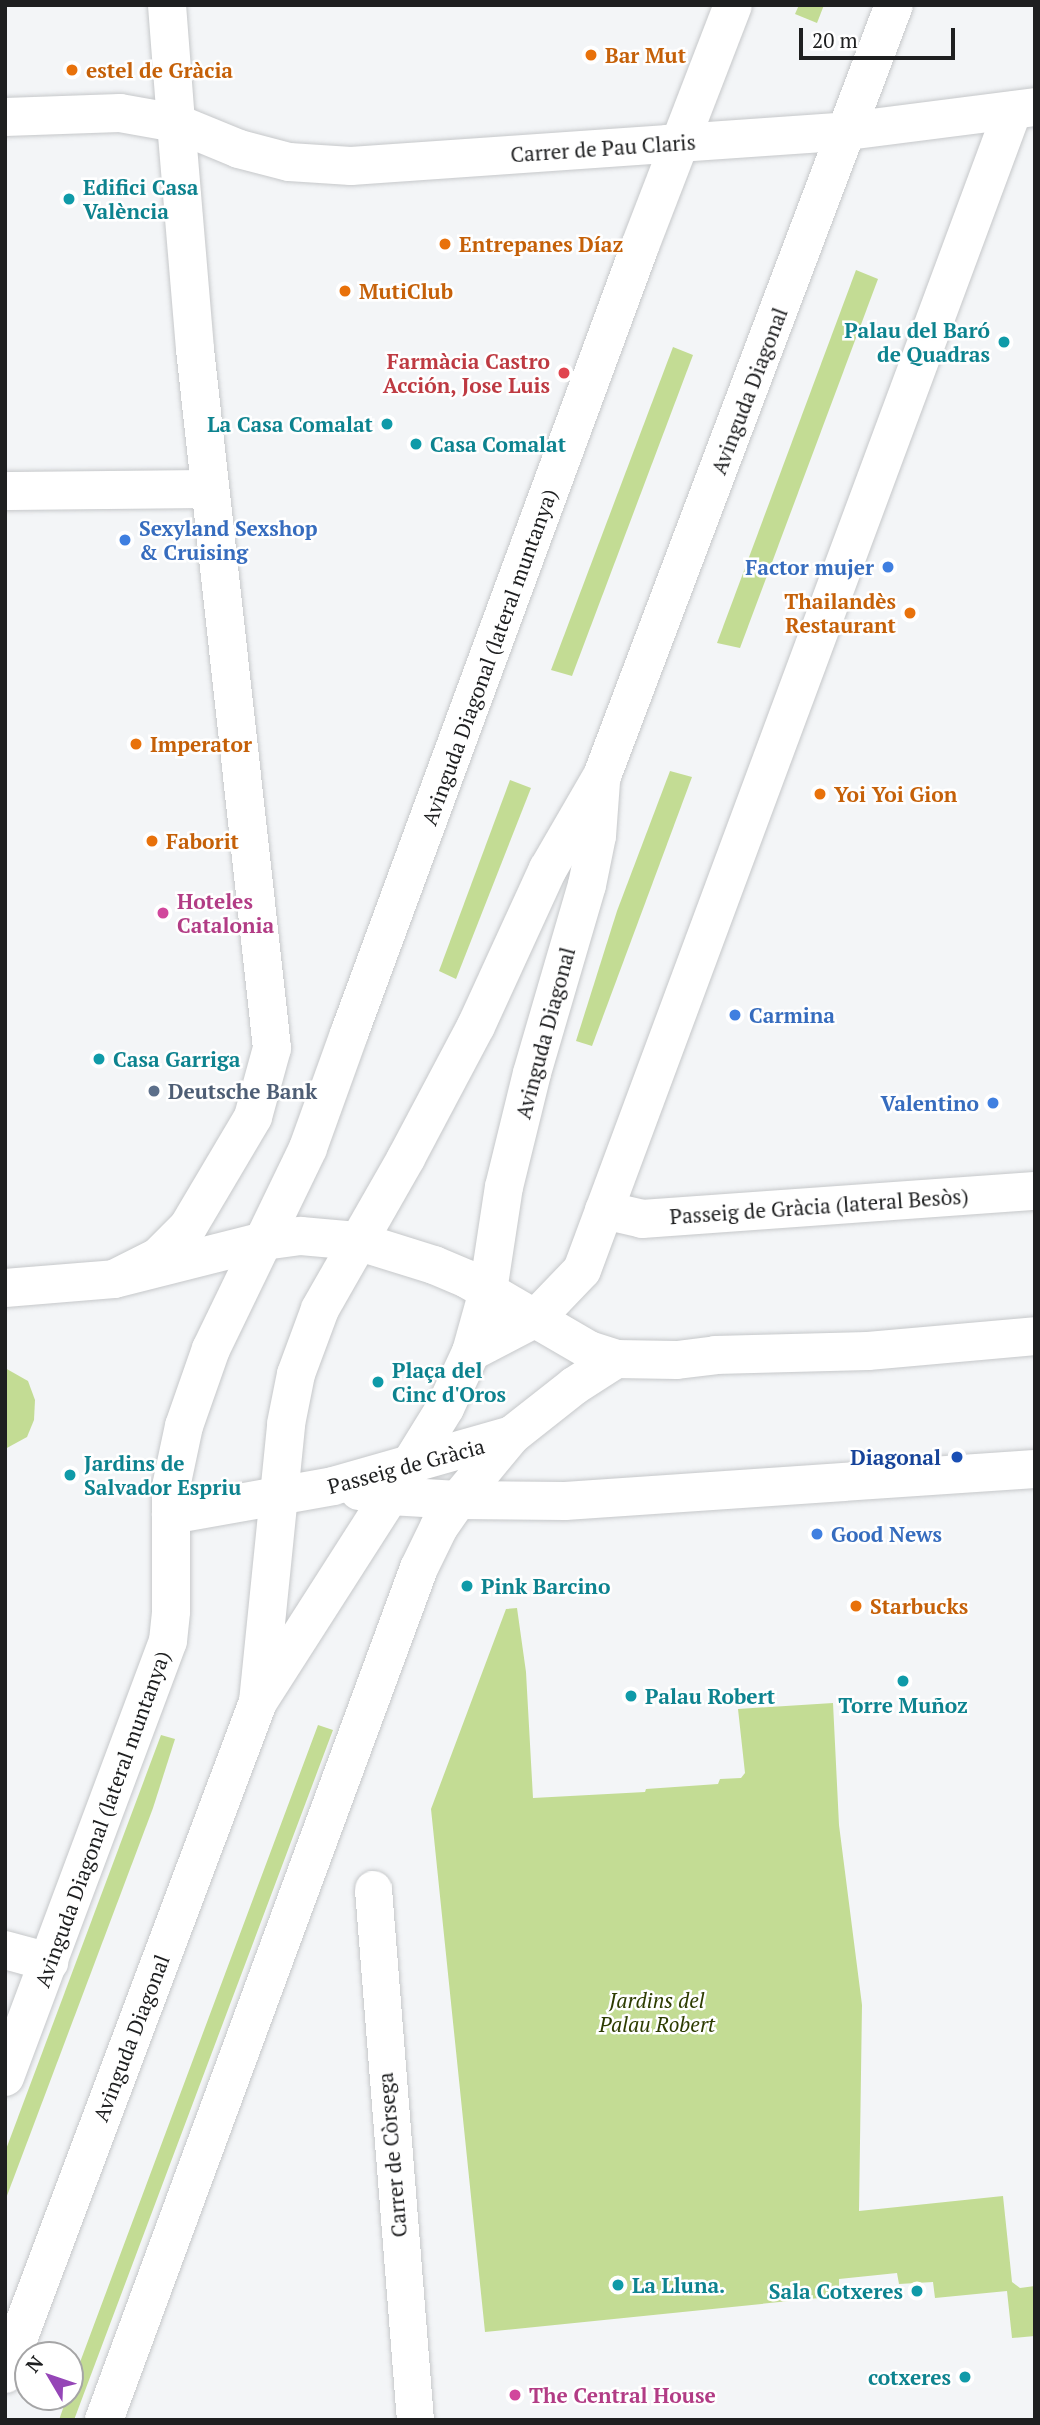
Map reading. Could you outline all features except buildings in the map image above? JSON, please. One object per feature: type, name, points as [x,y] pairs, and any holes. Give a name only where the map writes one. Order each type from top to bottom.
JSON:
[{"type":"street","points":[[114,1279],[158,1257],[188,1227],[253,1117],[272,1048],[210,489],[167,5]]},
{"type":"street","name":"Avinguda Diagonal (lateral muntanya)","points":[[5,2077],[168,1641],[171,1611],[173,1469],[184,1426],[211,1349],[308,1148],[640,246],[733,5]]},
{"type":"street","name":"Avinguda Diagonal","points":[[357,1241],[406,1158],[476,1026],[548,869],[601,776],[894,5]]},
{"type":"street","points":[[471,1352],[536,1318],[582,1269],[1024,109]]},
{"type":"street","name":"Carrer de Pau Claris","points":[[5,117],[120,113],[176,123],[239,149],[289,162],[351,166],[848,131],[1024,109]]},
{"type":"street","points":[[5,491],[210,489]]},
{"type":"street","name":"Avinguda Diagonal","points":[[488,1291],[504,1187],[532,1073],[587,885],[597,836],[601,776]]},
{"type":"street","name":"Passeig de Gràcia (lateral Besòs)","points":[[604,1210],[642,1219],[1035,1191]]},
{"type":"street","points":[[5,1289],[114,1279],[264,1241],[301,1236],[357,1241],[423,1261],[488,1291],[589,1350],[616,1359],[677,1360],[716,1355],[868,1351],[1035,1336]]},
{"type":"street","points":[[258,1702],[286,1424],[296,1374],[320,1309],[357,1241]]},
{"type":"street","points":[[258,1702],[445,1408],[471,1352],[488,1291]]},
{"type":"street","name":"Passeig de Gràcia","points":[[171,1515],[280,1498],[333,1486],[411,1463],[468,1450],[512,1435],[574,1386],[616,1359]]},
{"type":"street","points":[[103,2420],[409,1592],[439,1527],[512,1435]]},
{"type":"street","points":[[333,1486],[390,1496],[565,1501],[1035,1469]]},
{"type":"street","name":"Avinguda Diagonal","points":[[5,2374],[258,1702]]},
{"type":"street","name":"Carrer de Còrsega","points":[[373,1889],[415,2420]]},
{"type":"street","points":[[5,1950],[49,1962]]},
{"type":"green space","points":[[799,5],[824,5],[817,23],[795,14]]},
{"type":"green space","points":[[856,270],[878,279],[740,648],[717,643]]},
{"type":"green space","points":[[673,347],[693,355],[572,676],[551,670]]},
{"type":"green space","points":[[670,771],[692,777],[592,1046],[576,1041],[617,911]]},
{"type":"green space","points":[[510,780],[531,788],[456,979],[439,971]]},
{"type":"green space","points":[[5,1368],[28,1381],[35,1400],[34,1420],[27,1437],[5,1449]]},
{"type":"green space","name":"Jardins del Palau Robert","points":[[517,1608],[526,1672],[533,1798],[645,1792],[646,1789],[718,1784],[720,1779],[741,1778],[745,1773],[738,1709],[833,1703],[839,1825],[862,2005],[859,2211],[1003,2196],[1012,2282],[1020,2288],[1035,2286],[1035,2336],[1012,2338],[1007,2291],[935,2298],[933,2282],[899,2284],[897,2273],[839,2279],[839,2296],[485,2332],[431,1809],[506,1609]]},
{"type":"green space","points":[[318,1725],[333,1730],[84,2393],[84,2352]]},
{"type":"green space","points":[[161,1735],[175,1739],[153,1808],[5,2201],[5,2152]]},
{"type":"green space","points":[[62,2411],[77,2411],[74,2420],[59,2420]]},
{"type":"place","name":"Bar Mut","points":[[591,55]]},
{"type":"place","name":"estel de Gràcia","points":[[72,70]]},
{"type":"place","name":"Edifici Casa València","points":[[69,199]]},
{"type":"place","name":"Entrepanes Díaz","points":[[445,244]]},
{"type":"place","name":"MutiClub","points":[[345,291]]},
{"type":"place","name":"Palau del Baró de Quadras","points":[[1004,342]]},
{"type":"place","name":"Farmàcia Castro Acción, Jose Luis","points":[[564,373]]},
{"type":"place","name":"La Casa Comalat","points":[[387,424]]},
{"type":"place","name":"Casa Comalat","points":[[416,444]]},
{"type":"place","name":"Sexyland Sexshop & Cruising","points":[[125,540]]},
{"type":"place","name":"Factor mujer","points":[[888,567]]},
{"type":"place","name":"Thailandès Restaurant","points":[[910,613]]},
{"type":"place","name":"Imperator","points":[[136,744]]},
{"type":"place","name":"Yoi Yoi Gion","points":[[820,794]]},
{"type":"place","name":"Faborit","points":[[152,841]]},
{"type":"place","name":"Hoteles Catalonia","points":[[163,913]]},
{"type":"place","name":"Carmina","points":[[735,1015]]},
{"type":"place","name":"Casa Garriga","points":[[99,1059]]},
{"type":"place","name":"Deutsche Bank","points":[[154,1091]]},
{"type":"place","name":"Valentino","points":[[993,1103]]},
{"type":"place","name":"Plaça del Cinc d'Oros","points":[[378,1382]]},
{"type":"place","name":"Diagonal","points":[[957,1457]]},
{"type":"place","name":"Jardins de Salvador Espriu","points":[[70,1475]]},
{"type":"place","name":"Good News","points":[[817,1534]]},
{"type":"place","name":"Pink Barcino","points":[[467,1586]]},
{"type":"place","name":"Starbucks","points":[[856,1606]]},
{"type":"place","name":"Torre Muñoz","points":[[903,1681]]},
{"type":"place","name":"Palau Robert","points":[[631,1696]]},
{"type":"place","name":"La Lluna.","points":[[618,2285]]},
{"type":"place","name":"Sala Cotxeres","points":[[917,2291]]},
{"type":"place","name":"cotxeres","points":[[965,2377]]},
{"type":"place","name":"The Central House","points":[[515,2395]]}]
